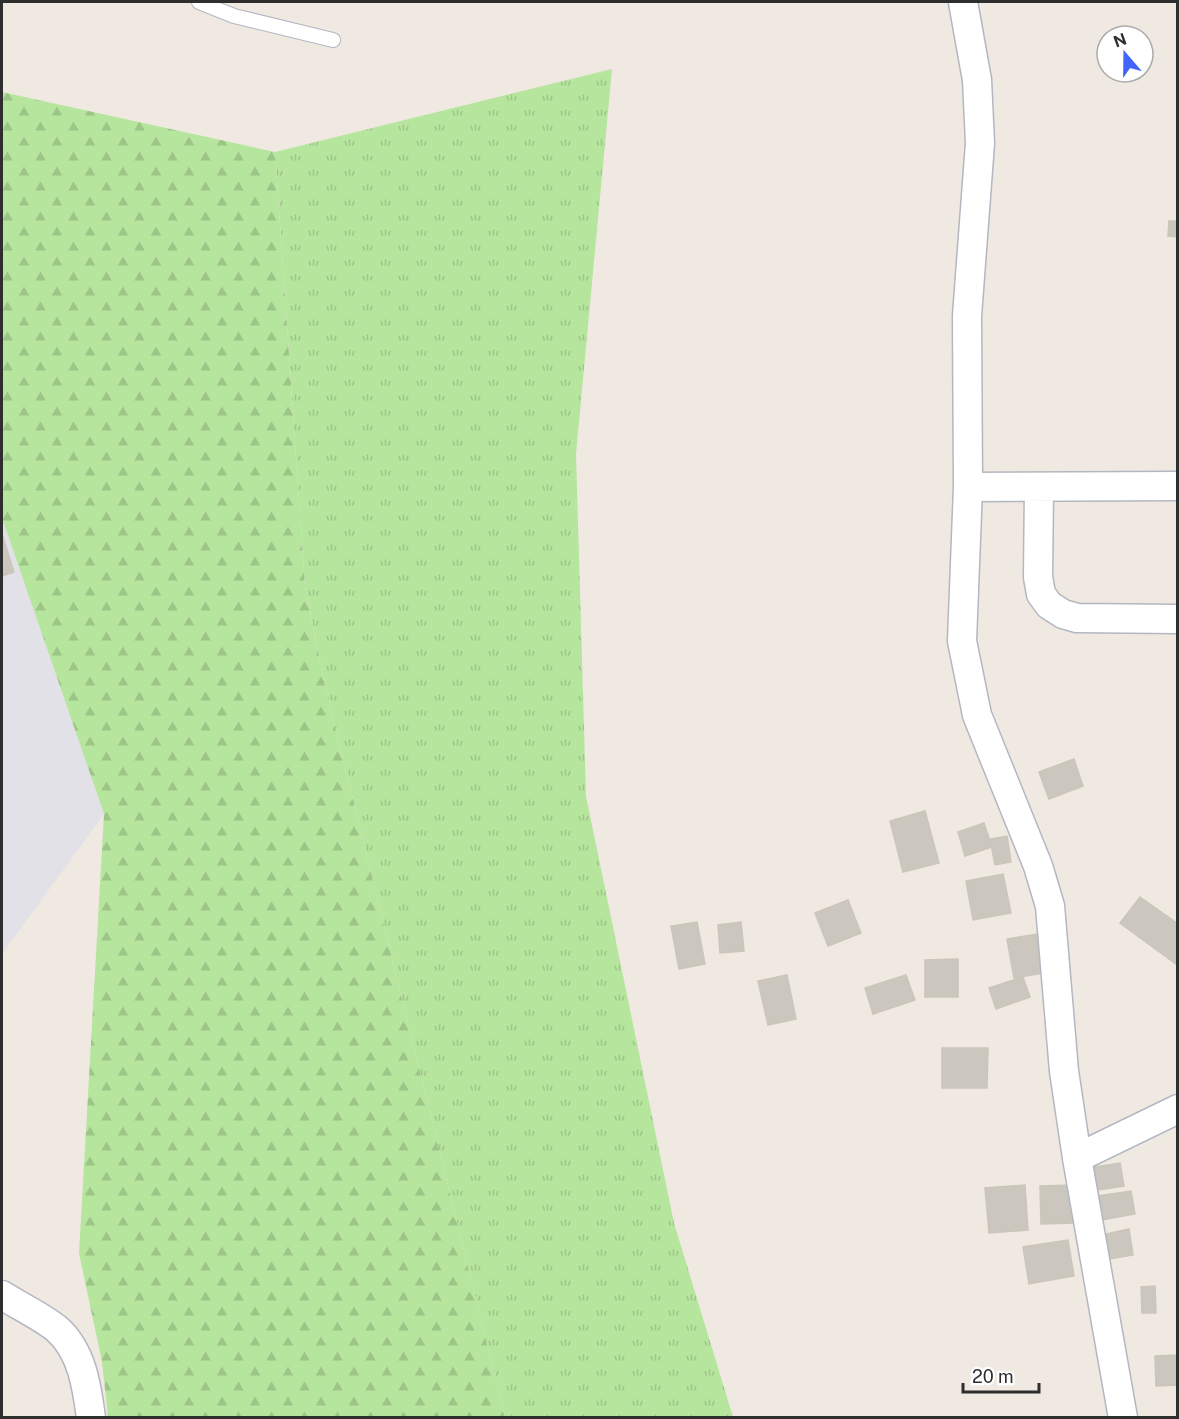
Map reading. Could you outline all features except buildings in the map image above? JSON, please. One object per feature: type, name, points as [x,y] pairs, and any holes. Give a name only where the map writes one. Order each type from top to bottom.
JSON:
[{"type":"street","points":[[963,2],[977,80],[981,142],[967,316],[968,487],[962,641],[977,715],[1038,866],[1050,906],[1064,1071],[1123,1418]]},
{"type":"street","points":[[968,487],[1178,486]]},
{"type":"street","points":[[1039,487],[1038,578],[1041,594],[1049,605],[1063,614],[1077,618],[1178,619]]},
{"type":"street","points":[[1077,1158],[1178,1109]]},
{"type":"street","points":[[2,1295],[58,1330],[73,1349],[87,1380],[92,1418]]},
{"type":"lane","points":[[199,2],[234,16],[333,40]]},
{"type":"shaded area","points":[[2,518],[104,814],[2,954]]},
{"type":"green space","points":[[612,69],[576,454],[586,796],[674,1223],[733,1417],[505,1417],[325,686],[305,586],[275,152]]},
{"type":"green space","points":[[2,92],[275,152],[305,586],[325,686],[505,1417],[108,1417],[102,1362],[79,1253],[104,814],[2,518]]}]
